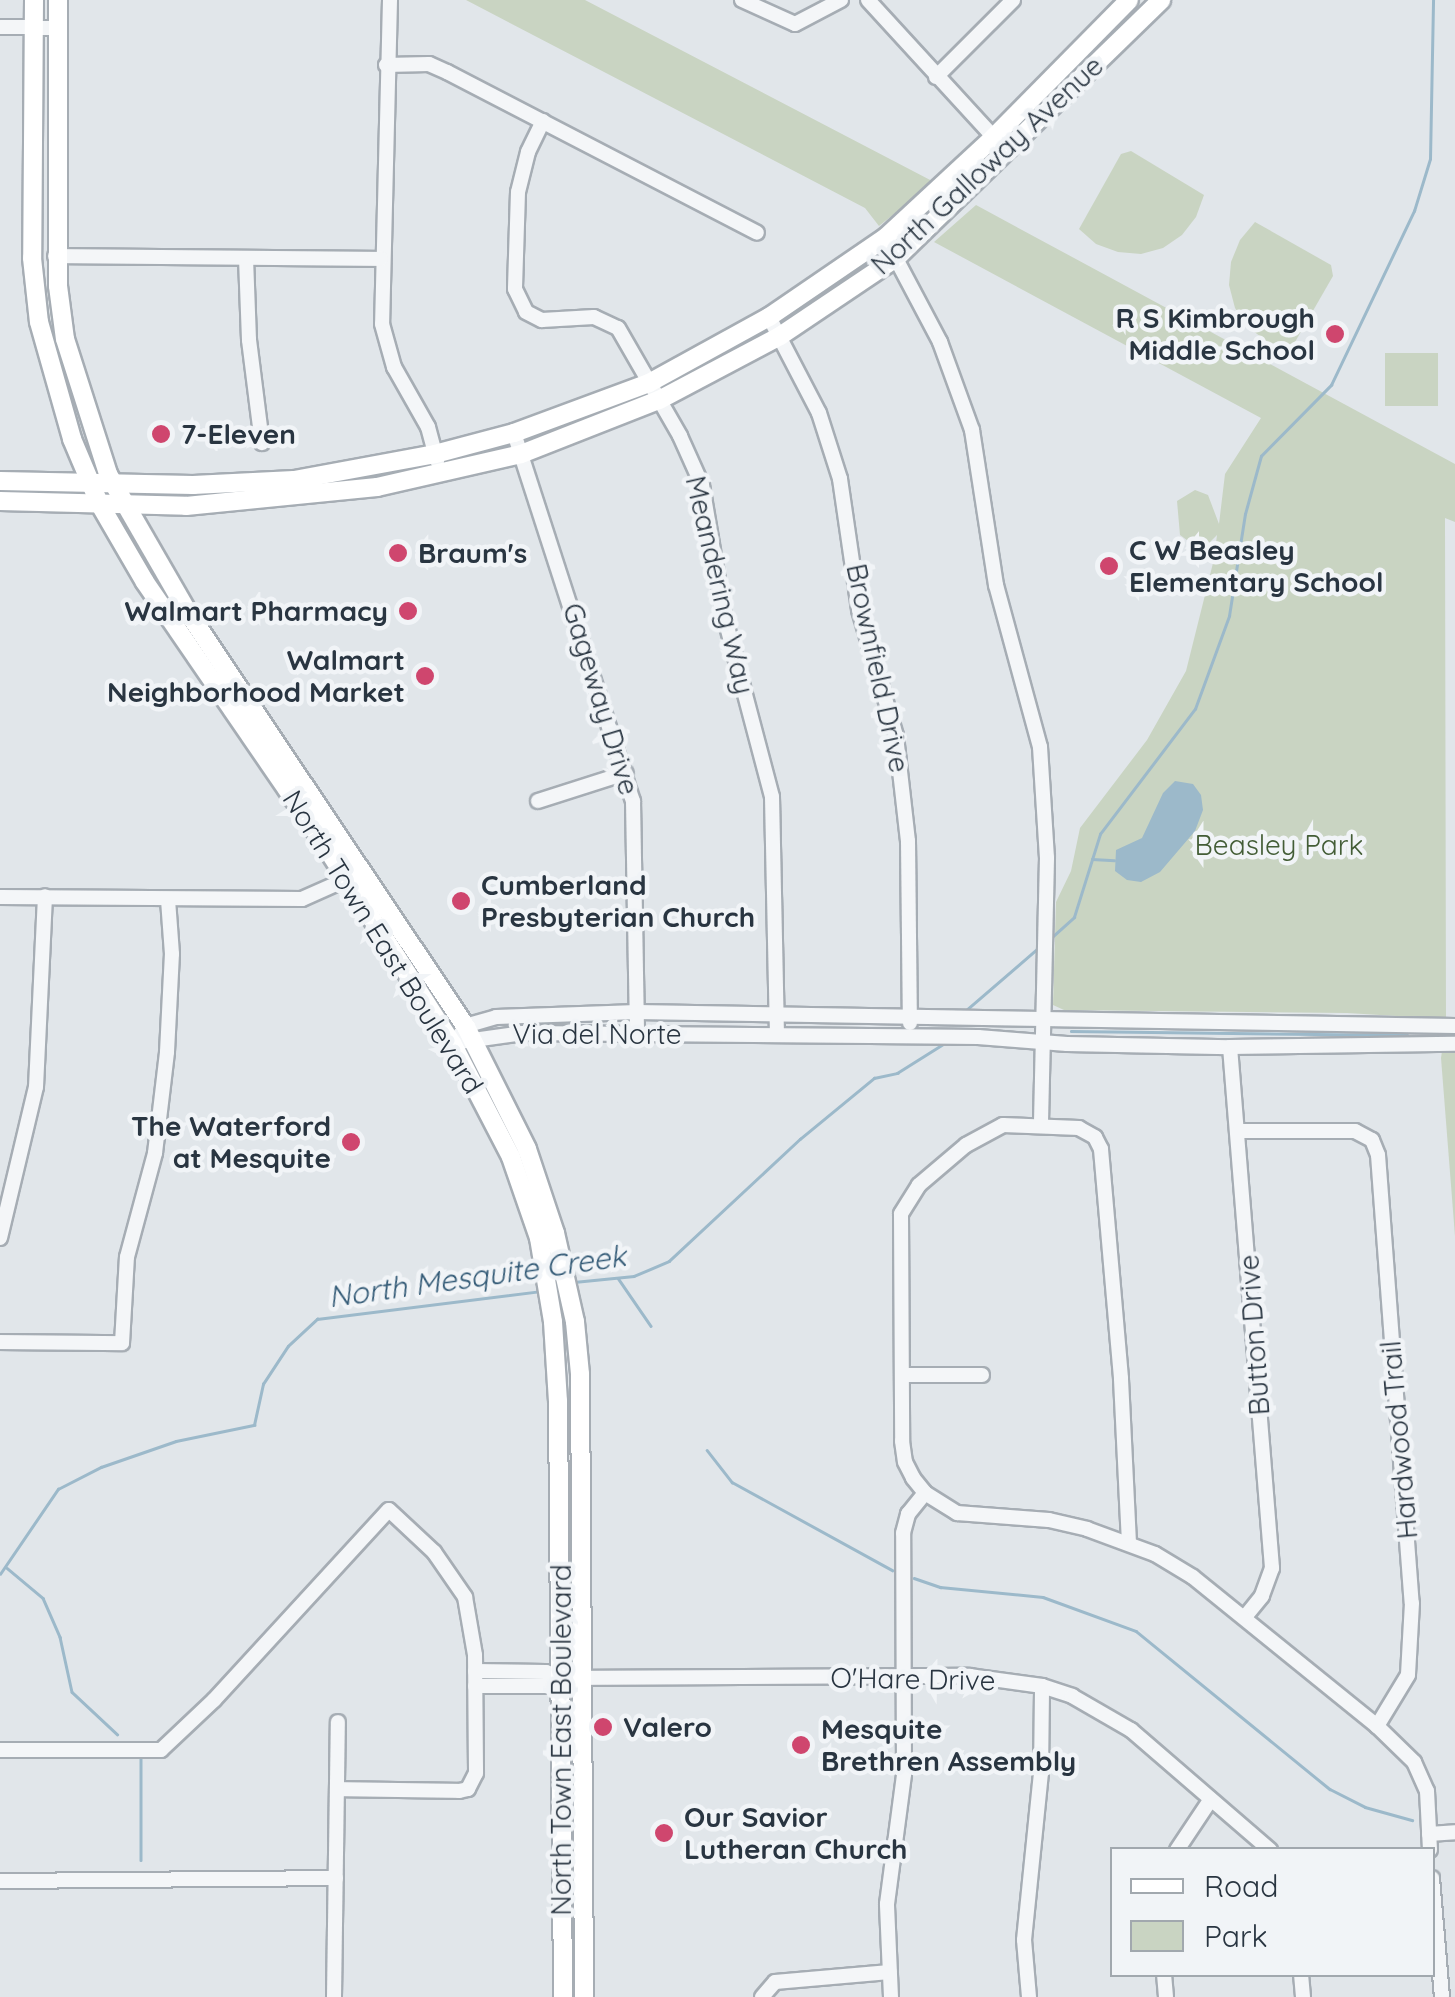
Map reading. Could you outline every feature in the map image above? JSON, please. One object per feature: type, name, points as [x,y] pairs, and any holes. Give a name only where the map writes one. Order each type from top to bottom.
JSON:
[{"type":"main road","name":"North Town East Boulevard","points":[[34,0],[32,258],[44,344],[61,410],[99,503],[470,1035],[532,1186],[575,1322],[580,1374],[584,1997]]},
{"type":"main road","name":"North Town East Boulevard","points":[[58,0],[55,256],[65,339],[112,484],[126,504],[187,627]]},
{"type":"main road","name":"North Galloway Avenue","points":[[0,481],[291,489],[514,432],[649,382],[769,317],[884,238],[994,137],[1130,0]]},
{"type":"main road","name":"North Galloway Avenue","points":[[0,501],[126,504],[441,474],[521,454],[659,400],[780,336],[896,258],[1161,0]]},
{"type":"main road","points":[[1082,47],[1097,63]]},
{"type":"main road","points":[[32,162],[56,162]]},
{"type":"main road","points":[[44,344],[65,339]]},
{"type":"main road","name":"North Town East Boulevard","points":[[355,875],[532,1186]]},
{"type":"main road","name":"North Town East Boulevard","points":[[551,1253],[563,1997]]},
{"type":"main road","points":[[561,1867],[583,1866]]},
{"type":"street","points":[[390,0],[381,259],[384,342],[428,427],[441,474]]},
{"type":"street","points":[[742,0],[795,24],[842,0]]},
{"type":"street","points":[[868,0],[1008,152]]},
{"type":"street","points":[[936,76],[1013,0]]},
{"type":"street","points":[[0,27],[57,28]]},
{"type":"street","points":[[386,64],[429,64],[757,233]]},
{"type":"street","name":"Meandering Way","points":[[543,121],[528,152],[518,192],[512,268],[518,297],[526,312],[542,320],[606,320],[633,350],[702,485],[738,676],[766,763],[776,838],[777,1034]]},
{"type":"street","points":[[884,238],[940,342],[972,430],[996,585],[1040,747],[1047,825],[1041,1126]]},
{"type":"street","points":[[55,256],[381,259]]},
{"type":"street","points":[[246,258],[249,340],[262,443]]},
{"type":"street","name":"Brownfield Drive","points":[[769,317],[819,412],[840,479],[859,610],[899,752],[908,841],[910,1036]]},
{"type":"street","name":"Gageway Drive","points":[[514,432],[626,773],[636,826],[637,1034]]},
{"type":"street","points":[[538,801],[626,773]]},
{"type":"street","points":[[0,897],[302,899],[355,875]]},
{"type":"street","points":[[0,1238],[36,1087],[45,896]]},
{"type":"street","points":[[0,1342],[122,1343],[127,1258],[156,1153],[167,1052],[172,954],[168,899]]},
{"type":"street","name":"Via del Norte","points":[[452,1043],[496,1017],[636,1012],[1455,1026]]},
{"type":"street","name":"Via del Norte","points":[[470,1035],[978,1036],[1044,1042],[1230,1047],[1455,1044]]},
{"type":"street","name":"Button Drive","points":[[1230,1047],[1272,1568],[1262,1596],[1246,1616]]},
{"type":"street","points":[[1129,1543],[1121,1378],[1101,1149],[1086,1130],[1003,1124],[990,1129],[910,1195],[900,1226],[905,1462],[925,1493],[957,1513],[1049,1520],[1129,1543],[1194,1576],[1377,1726],[1424,1777],[1430,1842],[1455,1832]]},
{"type":"street","name":"Hardwood Trail","points":[[1239,1130],[1356,1131],[1372,1140],[1378,1155],[1412,1603],[1408,1676],[1377,1726]]},
{"type":"street","points":[[902,1375],[982,1375]]},
{"type":"street","points":[[892,1997],[888,1904],[904,1774],[903,1534],[908,1514],[925,1493]]},
{"type":"street","points":[[0,1750],[161,1750],[214,1700],[389,1510],[434,1552],[465,1597],[475,1679],[476,1773],[468,1789],[337,1790]]},
{"type":"street","name":"O'Hare Drive","points":[[475,1679],[546,1672],[560,1678],[970,1676],[1042,1686],[1072,1696],[1131,1730],[1266,1847]]},
{"type":"street","points":[[1029,1997],[1024,1940],[1041,1773],[1042,1686]]},
{"type":"street","points":[[334,1997],[338,1722]]},
{"type":"street","points":[[1179,1847],[1210,1800]]},
{"type":"street","points":[[0,1880],[336,1878]]},
{"type":"street","points":[[1435,1918],[1442,1997]]},
{"type":"street","points":[[762,1997],[775,1982],[890,1972]]},
{"type":"green space","points":[[466,0],[585,0],[934,182],[879,226],[865,208]]},
{"type":"green space","points":[[1131,151],[1204,195],[1196,217],[1182,235],[1163,248],[1141,254],[1118,252],[1096,244],[1079,229],[1121,154]]},
{"type":"green space","name":"Beasley Park","points":[[976,205],[1455,464],[1455,522],[1445,518],[1446,1019],[1347,1013],[1064,1010],[1053,1005],[1056,902],[1071,871],[1080,828],[1147,740],[1186,671],[1214,559],[1217,535],[1208,544],[1195,546],[1180,535],[1177,501],[1195,490],[1208,495],[1219,524],[1225,474],[1261,418],[934,242]]},
{"type":"green space","points":[[1255,222],[1331,265],[1333,276],[1291,349],[1268,342],[1249,328],[1235,308],[1229,285],[1231,262],[1240,240]]},
{"type":"green space","points":[[1385,353],[1438,353],[1438,406],[1385,406]]},
{"type":"green space","points":[[1442,1051],[1455,1051],[1455,1236],[1441,1058]]},
{"type":"water","points":[[1175,781],[1193,784],[1201,795],[1203,810],[1195,831],[1160,872],[1141,882],[1127,880],[1115,871],[1116,850],[1142,838],[1163,793]]},
{"type":"waterway","name":"North Mesquite Creek","points":[[1051,938],[1074,917],[1100,834],[1195,709],[1229,616],[1245,514],[1261,456],[1331,385],[1414,211],[1430,159],[1433,0]]},
{"type":"waterway","points":[[1092,859],[1114,860]]},
{"type":"waterway","name":"North Mesquite Creek","points":[[964,1012],[1037,949]]},
{"type":"waterway","points":[[1071,1031],[1407,1035]]},
{"type":"waterway","name":"North Mesquite Creek","points":[[574,1282],[634,1276],[669,1261],[800,1139],[874,1078],[897,1073],[943,1044]]},
{"type":"waterway","points":[[618,1278],[651,1326]]},
{"type":"waterway","name":"North Mesquite Creek","points":[[0,1574],[58,1489],[101,1467],[176,1441],[254,1425],[263,1384],[288,1346],[317,1319],[542,1291]]},
{"type":"waterway","points":[[707,1450],[732,1482],[892,1570]]},
{"type":"waterway","points":[[7,1568],[43,1598],[60,1637],[72,1692],[117,1734]]},
{"type":"waterway","points":[[914,1578],[940,1587],[1043,1597],[1136,1631],[1330,1789],[1365,1807],[1412,1820]]},
{"type":"waterway","points":[[141,1757],[141,1860]]},
{"type":"place","name":"R S Kimbrough Middle School","points":[[1335,334]]},
{"type":"place","name":"7-Eleven","points":[[161,434]]},
{"type":"place","name":"Braum's","points":[[398,553]]},
{"type":"place","name":"C W Beasley Elementary School","points":[[1109,566]]},
{"type":"place","name":"Walmart Pharmacy","points":[[408,611]]},
{"type":"place","name":"Walmart Neighborhood Market","points":[[425,676]]},
{"type":"place","name":"Cumberland Presbyterian Church","points":[[461,901]]},
{"type":"place","name":"The Waterford at Mesquite","points":[[351,1142]]},
{"type":"place","name":"Valero","points":[[603,1727]]},
{"type":"place","name":"Mesquite Brethren Assembly","points":[[801,1745]]},
{"type":"place","name":"Our Savior Lutheran Church","points":[[664,1833]]}]
